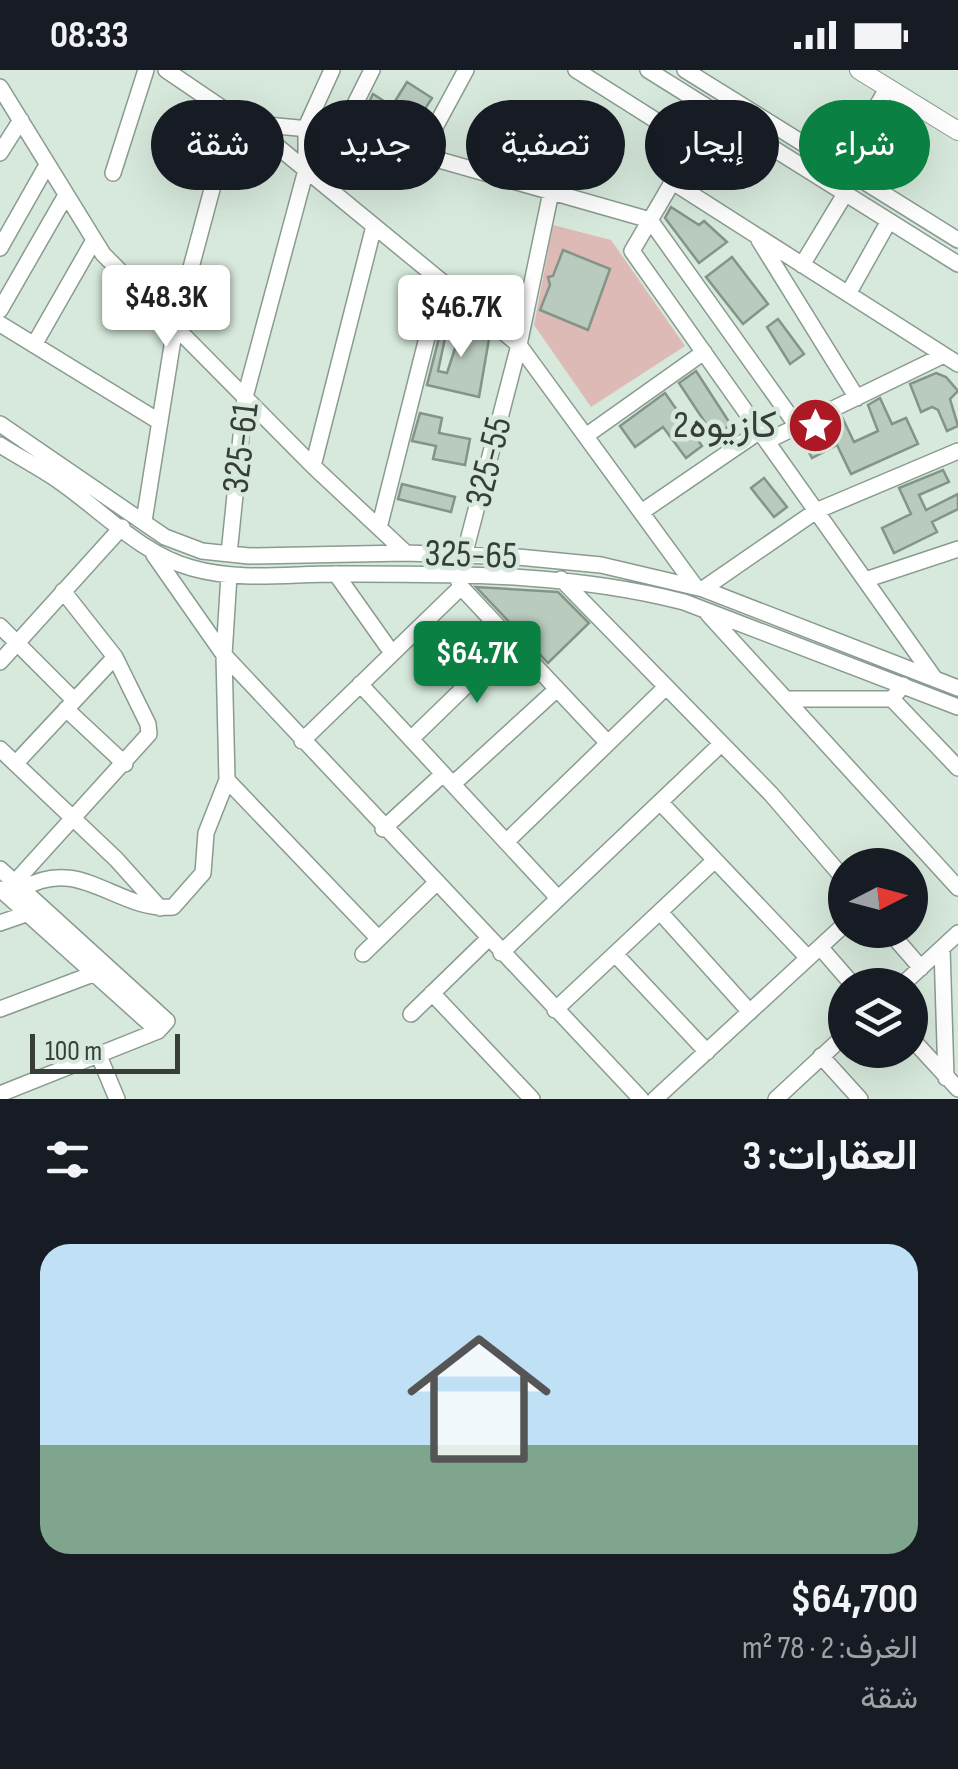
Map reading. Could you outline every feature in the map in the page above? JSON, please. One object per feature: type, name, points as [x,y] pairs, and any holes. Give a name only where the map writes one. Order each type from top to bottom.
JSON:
[{"type":"main road","points":[[859,70],[958,131]]},
{"type":"street","points":[[113,173],[146,70]]},
{"type":"street","points":[[166,70],[210,100]]},
{"type":"street","points":[[318,100],[332,70]]},
{"type":"street","points":[[357,100],[372,70]]},
{"type":"street","points":[[446,107],[466,70]]},
{"type":"street","points":[[576,70],[645,114]]},
{"type":"street","points":[[648,70],[696,100]]},
{"type":"street","points":[[685,70],[799,141]]},
{"type":"street","points":[[710,85],[721,70]]},
{"type":"street","points":[[0,87],[94,240],[312,466],[406,553]]},
{"type":"street","points":[[881,100],[888,88]]},
{"type":"street","points":[[0,153],[21,120]]},
{"type":"street","points":[[779,152],[958,264]]},
{"type":"street","points":[[446,162],[650,220],[797,426]]},
{"type":"street","points":[[0,248],[47,165]]},
{"type":"street","name":"325-61","points":[[229,554],[245,397],[304,177]]},
{"type":"street","points":[[144,521],[175,327],[216,190]]},
{"type":"street","points":[[330,190],[518,345],[699,588],[816,510],[958,450]]},
{"type":"street","points":[[667,190],[632,251],[935,678]]},
{"type":"street","points":[[684,190],[951,359]]},
{"type":"street","points":[[878,190],[958,240]]},
{"type":"street","name":"325-55","points":[[464,556],[518,345],[551,192]]},
{"type":"street","points":[[802,265],[845,194]]},
{"type":"street","points":[[0,310],[66,195]]},
{"type":"street","points":[[848,294],[890,221]]},
{"type":"street","points":[[312,466],[374,226]]},
{"type":"street","points":[[756,236],[857,398]]},
{"type":"street","points":[[34,345],[94,240]]},
{"type":"street","points":[[378,528],[442,282]]},
{"type":"street","points":[[0,324],[160,422]]},
{"type":"street","points":[[588,435],[704,352]]},
{"type":"street","points":[[643,511],[764,436],[797,426],[951,359]]},
{"type":"street","name":"325-65","points":[[0,424],[151,550],[190,568],[229,574],[336,574],[458,581],[517,576],[561,579],[647,594],[705,610],[958,707]]},
{"type":"street","name":"325-65","points":[[0,445],[60,472],[188,547],[229,554],[406,553],[600,565],[699,588],[958,688]]},
{"type":"street","points":[[0,662],[122,528]]},
{"type":"street","points":[[865,580],[958,549]]},
{"type":"street","points":[[151,550],[224,655],[435,884],[642,1098],[706,1052],[828,939]]},
{"type":"street","points":[[517,576],[518,557]]},
{"type":"street","points":[[12,887],[58,876],[94,883],[139,904],[160,908],[174,906],[203,873],[206,833],[227,780],[224,655],[229,574]]},
{"type":"street","points":[[336,574],[392,653]]},
{"type":"street","points":[[561,579],[722,744],[828,861]]},
{"type":"street","points":[[302,741],[392,653],[458,581],[606,742]]},
{"type":"street","points":[[12,887],[145,742],[148,724],[114,657],[63,592]]},
{"type":"street","points":[[705,610],[958,888]]},
{"type":"street","points":[[0,626],[126,764]]},
{"type":"street","points":[[411,740],[512,641]]},
{"type":"street","points":[[16,763],[114,657]]},
{"type":"street","points":[[360,684],[558,898]]},
{"type":"street","points":[[892,699],[903,684]]},
{"type":"street","points":[[506,842],[666,688]]},
{"type":"street","points":[[383,828],[557,689]]},
{"type":"street","points":[[786,699],[892,699],[958,768]]},
{"type":"street","points":[[501,953],[722,744]]},
{"type":"street","points":[[0,749],[74,817],[160,908]]},
{"type":"street","points":[[227,780],[378,938]]},
{"type":"street","points":[[660,802],[715,860],[833,968]]},
{"type":"street","points":[[556,1010],[715,860]]},
{"type":"street","points":[[0,868],[26,914],[69,942],[93,974],[158,1031]]},
{"type":"street","points":[[363,954],[435,884]]},
{"type":"street","points":[[0,1094],[29,1092],[158,1031],[167,1022],[69,942],[12,887]]},
{"type":"street","points":[[660,912],[750,1012]]},
{"type":"street","points":[[0,924],[26,914]]},
{"type":"street","points":[[904,948],[921,968],[958,933]]},
{"type":"street","points":[[411,1014],[488,940]]},
{"type":"street","points":[[942,948],[958,966]]},
{"type":"street","points":[[942,948],[952,1083]]},
{"type":"street","points":[[615,954],[706,1052]]},
{"type":"street","points":[[0,1009],[93,974]]},
{"type":"street","points":[[432,993],[532,1099]]},
{"type":"street","points":[[776,1099],[828,1051]]},
{"type":"street","points":[[99,1056],[117,1099]]},
{"type":"street","points":[[822,1056],[860,1099]]},
{"type":"street","points":[[928,1057],[952,1083]]},
{"type":"shaded area","points":[[553,225],[611,240],[685,346],[591,407],[534,325]]},
{"type":"building","points":[[407,82],[432,98],[431,100],[396,100]]},
{"type":"building","points":[[671,207],[699,225],[704,221],[727,242],[699,263],[665,218]]},
{"type":"building","points":[[563,250],[610,269],[588,330],[540,310],[550,285],[548,277],[553,276]]},
{"type":"building","points":[[732,257],[768,304],[743,324],[706,277]]},
{"type":"building","points":[[448,302],[452,306],[438,371],[447,373],[465,318],[489,339],[479,397],[427,385]]},
{"type":"building","points":[[778,319],[804,354],[790,364],[767,327]]},
{"type":"building","points":[[696,371],[731,425],[714,436],[679,383]]},
{"type":"building","points":[[936,373],[946,377],[958,391],[950,399],[958,426],[947,431],[938,410],[932,407],[921,412],[910,384]]},
{"type":"building","points":[[665,393],[702,446],[686,458],[663,427],[635,447],[620,426]]},
{"type":"building","points":[[880,398],[892,424],[906,418],[918,444],[851,474],[837,445],[812,458],[801,437],[842,417],[854,442],[878,431],[868,405]]},
{"type":"building","points":[[420,413],[442,418],[439,433],[470,439],[465,465],[433,459],[436,446],[412,441]]},
{"type":"building","points":[[943,470],[949,482],[919,495],[926,510],[958,494],[958,509],[932,522],[937,532],[894,553],[882,528],[911,514],[899,488]]},
{"type":"building","points":[[764,478],[787,507],[774,517],[751,488]]},
{"type":"building","points":[[402,484],[455,497],[451,512],[398,499]]},
{"type":"building","points":[[476,587],[558,592],[589,623],[548,663]]},
{"type":"place","name":"كازيوه2","points":[[816,425]]}]
